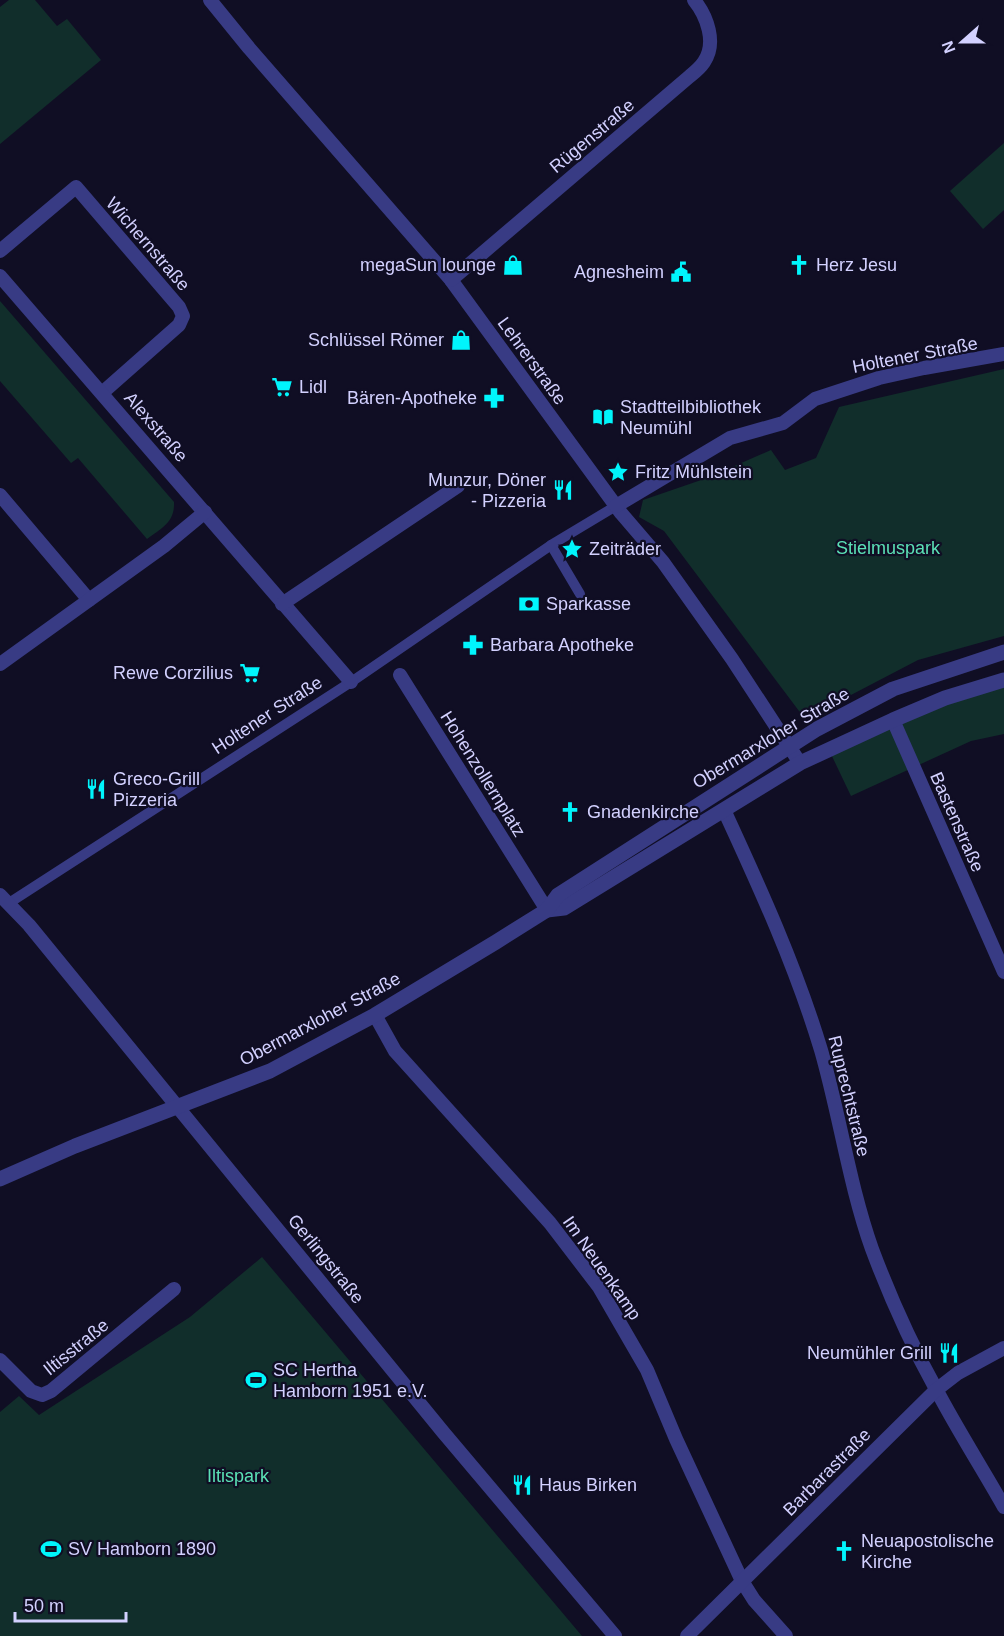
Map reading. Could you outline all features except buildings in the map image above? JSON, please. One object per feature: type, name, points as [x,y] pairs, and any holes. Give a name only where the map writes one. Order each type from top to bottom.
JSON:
[{"type":"street","name":"Lehrerstraße","points":[[210,0],[451,280],[616,506],[676,580],[732,659],[800,763]]},
{"type":"street","name":"Rügenstraße","points":[[451,280],[705,61],[710,43],[708,25],[694,0]]},
{"type":"street","name":"Wichernstraße","points":[[0,251],[76,187],[179,307],[183,316],[179,325],[102,393]]},
{"type":"street","name":"Alexstraße","points":[[0,276],[351,682]]},
{"type":"street","name":"Holtener Straße","points":[[3,903],[351,682],[551,545],[730,438],[783,423],[815,399],[879,378],[1004,354]]},
{"type":"street","points":[[282,604],[458,486]]},
{"type":"street","points":[[0,495],[89,600]]},
{"type":"street","points":[[0,664],[165,546],[205,512]]},
{"type":"street","points":[[551,545],[580,594]]},
{"type":"street","name":"Obermarxloher Straße","points":[[0,1179],[75,1146],[270,1071],[375,1015],[547,910],[558,895],[817,729],[892,689],[1004,652]]},
{"type":"street","name":"Hohenzollernplatz","points":[[388,657],[547,910]]},
{"type":"street","name":"Obermarxloher Straße","points":[[547,910],[564,908],[800,763],[945,698],[1004,680]]},
{"type":"street","name":"Bastenstraße","points":[[893,720],[1004,972]]},
{"type":"street","name":"Ruprechtstraße","points":[[724,810],[795,974],[820,1049],[851,1181],[872,1247],[904,1327],[936,1390],[1004,1508]]},
{"type":"street","name":"Gerlingstraße","points":[[3,903],[179,1106],[443,1431],[615,1636]]},
{"type":"street","name":"Im Neuenkamp","points":[[375,1015],[395,1051],[550,1223],[599,1287],[647,1370],[676,1439],[742,1581],[754,1600],[786,1636]]},
{"type":"street","name":"Iltisstraße","points":[[0,1360],[31,1391],[42,1395],[51,1391],[174,1289]]},
{"type":"street","name":"Barbarastraße","points":[[687,1636],[936,1390],[958,1373],[1004,1348]]},
{"type":"green space","points":[[9,0],[35,0],[57,26],[67,19],[101,60],[0,144],[0,7]]},
{"type":"green space","points":[[1004,143],[1004,210],[983,229],[950,191]]},
{"type":"green space","points":[[0,301],[174,502],[170,520],[147,539],[78,458],[71,463],[0,381]]},
{"type":"green space","name":"Stielmuspark","points":[[1004,369],[1004,636],[918,660],[805,719],[664,531],[639,517],[643,500],[707,478],[771,450],[785,470],[816,458],[839,407]]},
{"type":"green space","points":[[1004,683],[1004,734],[971,741],[851,796],[830,752],[897,721]]},
{"type":"green space","name":"Iltispark","points":[[262,1257],[582,1636],[0,1636],[0,1412],[19,1396],[39,1415],[190,1317]]},
{"type":"place","name":"megaSun lounge","points":[[513,265]]},
{"type":"place","name":"Herz Jesu","points":[[799,265]]},
{"type":"place","name":"Agnesheim","points":[[681,272]]},
{"type":"place","name":"Schlüssel Römer","points":[[461,340]]},
{"type":"place","name":"Lidl","points":[[282,387]]},
{"type":"place","name":"Bären-Apotheke","points":[[494,398]]},
{"type":"place","name":"Stadtteilbibliothek Neumühl","points":[[603,417]]},
{"type":"place","name":"Fritz Mühlstein","points":[[618,472]]},
{"type":"place","name":"Munzur, Döner - Pizzeria","points":[[563,490]]},
{"type":"place","name":"Zeiträder","points":[[572,549]]},
{"type":"place","name":"Sparkasse","points":[[529,604]]},
{"type":"place","name":"Barbara Apotheke","points":[[473,645]]},
{"type":"place","name":"Rewe Corzilius","points":[[250,673]]},
{"type":"place","name":"Greco-Grill Pizzeria","points":[[96,789]]},
{"type":"place","name":"Gnadenkirche","points":[[570,812]]},
{"type":"place","name":"Neumühler Grill","points":[[949,1353]]},
{"type":"place","name":"SC Hertha Hamborn 1951 e.V.","points":[[256,1380]]},
{"type":"place","name":"Haus Birken","points":[[522,1485]]},
{"type":"place","name":"SV Hamborn 1890","points":[[51,1549]]},
{"type":"place","name":"Neuapostolische Kirche","points":[[844,1551]]}]
